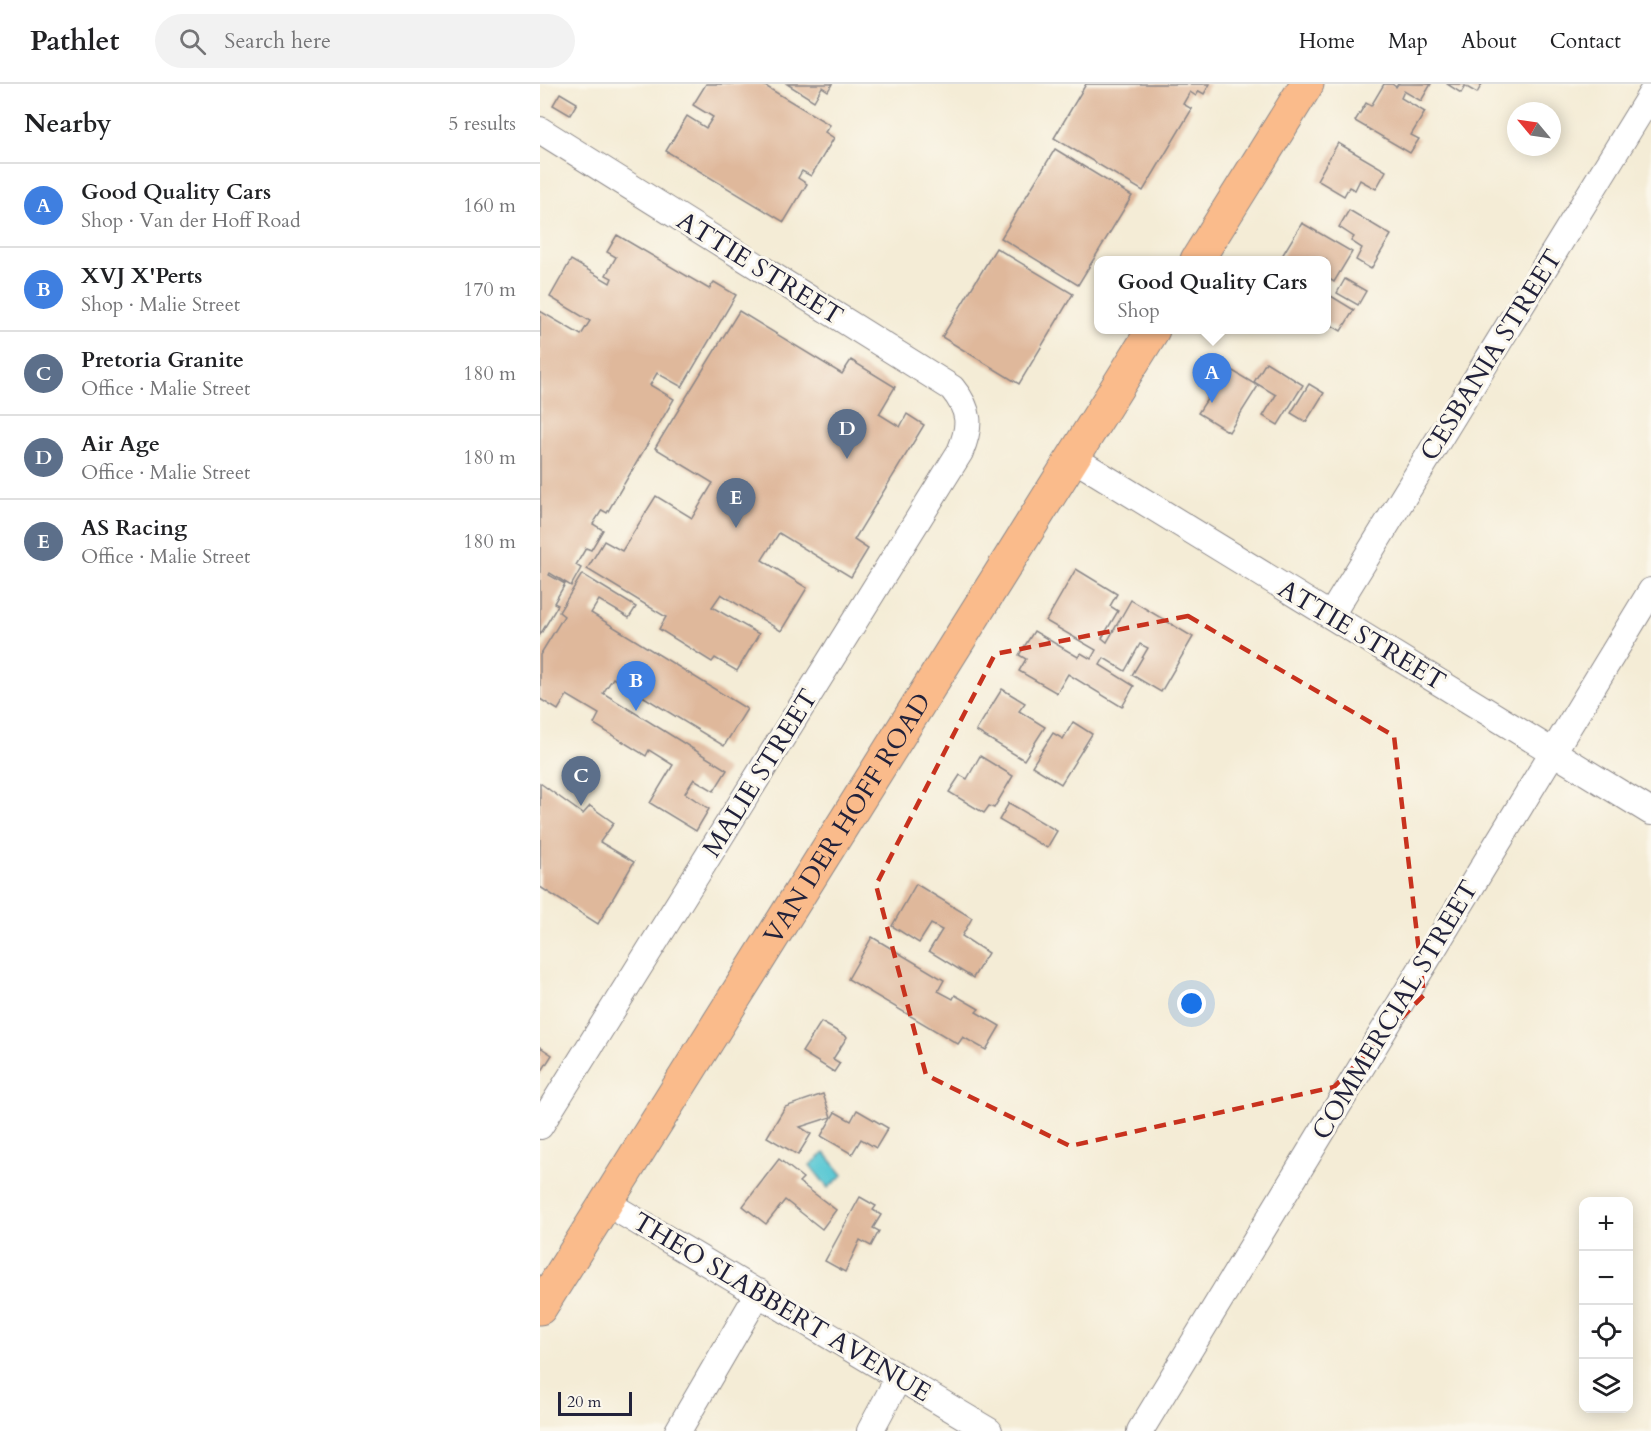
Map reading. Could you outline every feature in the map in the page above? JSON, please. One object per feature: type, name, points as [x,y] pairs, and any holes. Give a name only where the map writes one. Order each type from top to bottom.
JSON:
[{"type":"main road","points":[[1200,256],[1307,84]]},
{"type":"main road","name":"VAN DER HOFF ROAD","points":[[540,1308],[1150,334]]},
{"type":"street","name":"CESBANIA STREET","points":[[1331,615],[1651,94]]},
{"type":"street","name":"ATTIE STREET","points":[[540,130],[952,388],[962,400],[968,416]]},
{"type":"street","name":"MALIE STREET","points":[[540,1126],[960,452],[968,433],[968,416]]},
{"type":"street","name":"ATTIE STREET","points":[[1073,458],[1651,812]]},
{"type":"street","name":"COMMERCIAL STREET","points":[[1140,1431],[1651,591]]},
{"type":"street","name":"THEO SLABBERT AVENUE","points":[[605,1202],[989,1431]]},
{"type":"street","points":[[678,1431],[759,1292]]},
{"type":"street","points":[[870,1431],[899,1377]]},
{"type":"highlighted area","points":[[1188,616],[1394,736],[1424,995],[1334,1087],[1070,1146],[926,1075],[876,885],[995,654]]},
{"type":"water","points":[[825,1153],[843,1175],[828,1188],[810,1165]]},
{"type":"building","points":[[706,84],[762,84],[830,125],[825,132],[834,138],[811,176],[802,171],[798,178],[807,184],[784,222],[666,151],[687,116],[706,128],[713,117],[693,105]]},
{"type":"building","points":[[787,84],[832,84],[828,91],[822,87],[814,101]]},
{"type":"building","points":[[1086,84],[1210,84],[1204,94],[1199,91],[1196,96],[1190,92],[1183,104],[1192,109],[1143,191],[1054,138]]},
{"type":"building","points":[[1384,84],[1392,84],[1396,87],[1398,84],[1431,84],[1421,101],[1404,91],[1401,98],[1425,112],[1411,135],[1419,139],[1410,153],[1355,121],[1366,103],[1371,106]]},
{"type":"building","points":[[1447,84],[1482,84],[1477,93],[1465,86],[1461,93]]},
{"type":"building","points":[[560,93],[577,103],[570,115],[553,105]]},
{"type":"building","points":[[1338,143],[1386,171],[1376,189],[1360,180],[1355,190],[1349,187],[1344,196],[1317,180]]},
{"type":"building","points":[[1055,149],[1132,196],[1078,285],[1001,238]]},
{"type":"building","points":[[1349,210],[1391,235],[1371,269],[1356,260],[1362,248],[1351,241],[1354,237],[1339,227]]},
{"type":"building","points":[[1302,223],[1352,252],[1334,282],[1331,280],[1331,256],[1282,256]]},
{"type":"building","points":[[617,235],[709,289],[714,282],[736,295],[682,387],[657,373],[650,385],[674,399],[607,513],[602,510],[593,524],[603,530],[591,550],[586,548],[576,565],[581,568],[571,586],[550,573],[549,575],[565,584],[554,603],[558,605],[540,635],[540,311],[581,335],[590,321],[550,297],[571,260],[610,283],[612,278],[606,275],[616,257],[607,252]]},
{"type":"building","points":[[996,248],[1073,294],[1019,384],[942,337]]},
{"type":"building","points":[[1345,279],[1366,291],[1358,305],[1337,293]]},
{"type":"building","points":[[1331,296],[1354,310],[1341,331],[1331,325]]},
{"type":"building","points":[[739,311],[842,374],[851,360],[895,387],[879,414],[900,427],[907,414],[924,425],[854,540],[868,549],[851,577],[779,533],[762,560],[807,588],[781,631],[721,594],[712,607],[759,634],[737,671],[715,658],[712,662],[659,629],[666,617],[587,569],[604,541],[622,551],[656,496],[692,518],[713,483],[655,448]]},
{"type":"building","points":[[1216,361],[1258,386],[1229,432],[1198,413],[1215,387],[1204,381]]},
{"type":"building","points":[[1266,362],[1303,385],[1278,425],[1263,416],[1276,395],[1254,382]]},
{"type":"building","points":[[1309,384],[1324,393],[1306,422],[1291,413]]},
{"type":"building","points":[[1076,569],[1117,594],[1110,606],[1118,611],[1102,638],[1107,642],[1131,600],[1193,637],[1161,692],[1132,675],[1148,648],[1140,644],[1125,671],[1104,658],[1100,665],[1134,686],[1122,707],[1068,674],[1057,693],[1019,671],[1026,659],[1019,655],[1034,631],[1078,657],[1081,653],[1091,659],[1096,650],[1046,621]]},
{"type":"building","points":[[582,574],[636,607],[629,618],[599,600],[591,613],[747,709],[724,746],[613,678],[603,693],[727,770],[714,791],[694,779],[685,793],[709,809],[696,831],[650,803],[673,765],[649,750],[646,756],[594,724],[599,714],[567,695],[558,710],[540,699],[540,655],[564,616],[559,612]]},
{"type":"building","points":[[1002,689],[1025,703],[1019,711],[1045,727],[1024,760],[976,731]]},
{"type":"building","points":[[1073,722],[1092,734],[1061,784],[1032,766],[1053,733],[1063,739]]},
{"type":"building","points":[[980,756],[1013,776],[994,808],[989,806],[984,813],[949,792],[960,775],[967,779]]},
{"type":"building","points":[[540,783],[583,814],[590,806],[614,823],[600,842],[634,862],[598,924],[540,887]]},
{"type":"building","points":[[1009,803],[1057,831],[1047,848],[999,820]]},
{"type":"building","points":[[916,884],[972,918],[962,936],[988,953],[973,978],[929,951],[942,930],[931,924],[919,943],[892,926]]},
{"type":"building","points":[[872,937],[944,980],[938,991],[953,999],[955,995],[979,1009],[976,1012],[1000,1026],[986,1050],[963,1037],[958,1044],[848,979]]},
{"type":"building","points":[[821,1022],[847,1037],[833,1059],[840,1063],[834,1072],[802,1052]]},
{"type":"building","points":[[540,1047],[552,1055],[540,1074]]},
{"type":"building","points":[[823,1094],[831,1117],[800,1127],[811,1134],[798,1155],[767,1137],[785,1107]]},
{"type":"building","points":[[857,1110],[888,1128],[876,1148],[861,1139],[852,1154],[821,1136],[835,1112],[851,1121]]},
{"type":"building","points":[[779,1159],[803,1178],[799,1182],[836,1210],[822,1229],[785,1200],[766,1224],[743,1206]]},
{"type":"building","points":[[860,1197],[876,1206],[873,1210],[881,1215],[873,1228],[879,1231],[871,1246],[860,1240],[845,1272],[825,1261]]},
{"type":"place","name":"Good Quality Cars","points":[[1212,403]]},
{"type":"place","name":"Air Age","points":[[847,459]]},
{"type":"place","name":"AS Racing","points":[[736,528]]},
{"type":"place","name":"XVJ X'Perts","points":[[636,711]]},
{"type":"place","name":"Pretoria Granite","points":[[581,806]]}]
